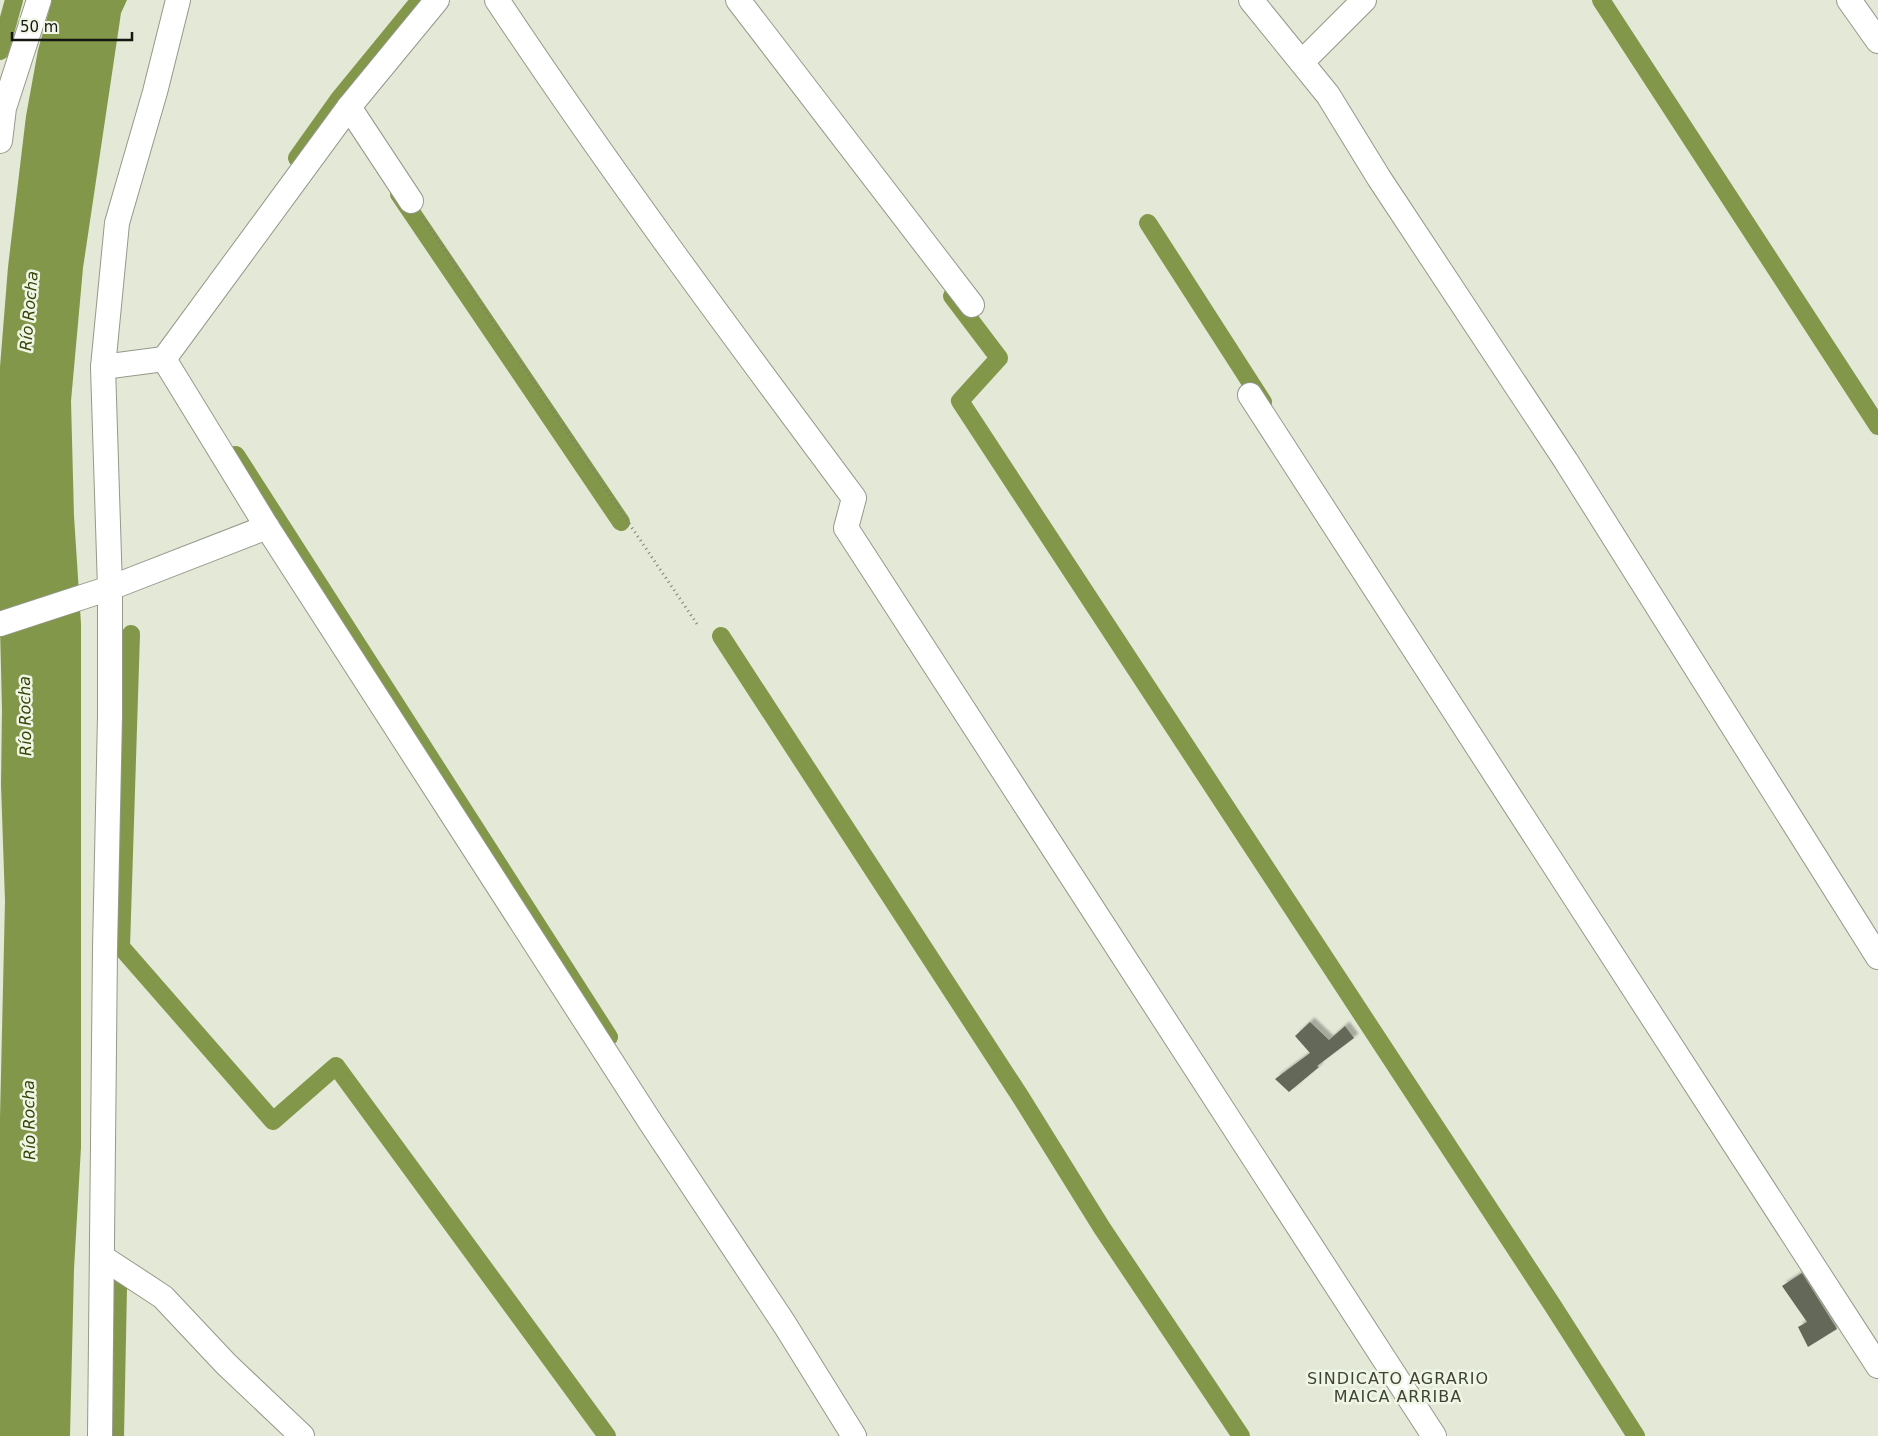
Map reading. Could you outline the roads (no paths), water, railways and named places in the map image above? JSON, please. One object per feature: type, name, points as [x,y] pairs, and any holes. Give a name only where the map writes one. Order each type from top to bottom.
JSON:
[{"type":"street","points":[[0,141],[4,108],[39,0]]},
{"type":"street","points":[[100,1436],[106,589],[103,367],[116,223],[155,92],[178,0]]},
{"type":"street","points":[[103,367],[164,359],[349,107],[437,0]]},
{"type":"street","points":[[497,0],[548,76],[719,315],[854,498],[846,528],[1434,1436]]},
{"type":"street","points":[[738,0],[972,306]]},
{"type":"street","points":[[1251,0],[1328,95],[1379,178],[1566,461],[1878,957]]},
{"type":"street","points":[[1302,62],[1364,0]]},
{"type":"street","points":[[1849,0],[1878,41]]},
{"type":"street","points":[[349,107],[411,201]]},
{"type":"street","points":[[164,359],[267,527],[651,1123],[785,1325],[854,1436]]},
{"type":"street","points":[[1250,395],[1878,1366]]},
{"type":"street","points":[[0,624],[106,589],[267,527]]},
{"type":"street","points":[[102,1258],[163,1297],[226,1364],[302,1436]]},
{"type":"water","name":"Río Rocha","points":[[52,0],[127,0],[121,13],[83,268],[71,401],[74,516],[81,624],[81,1147],[74,1269],[70,1436],[0,1436],[0,1118],[5,901],[1,785],[0,367],[8,267],[26,116],[38,50]]},
{"type":"waterway","points":[[0,51],[14,0]]},
{"type":"waterway","points":[[297,158],[339,99],[420,0]]},
{"type":"waterway","points":[[1601,0],[1878,426]]},
{"type":"waterway","points":[[399,194],[621,522]]},
{"type":"waterway","points":[[1148,223],[1263,402]]},
{"type":"waterway","points":[[952,296],[999,358],[960,401],[1553,1306],[1636,1436]]},
{"type":"waterway","points":[[236,455],[609,1037]]},
{"type":"waterway","points":[[131,634],[121,947],[273,1121],[336,1066],[607,1436]]},
{"type":"waterway","points":[[721,636],[1020,1096],[1102,1228],[1241,1436]]},
{"type":"waterway","points":[[115,1436],[118,1288]]},
{"type":"district","name":"SINDICATO AGRARIO MAICA ARRIBA","points":[[1398,1387]]}]
